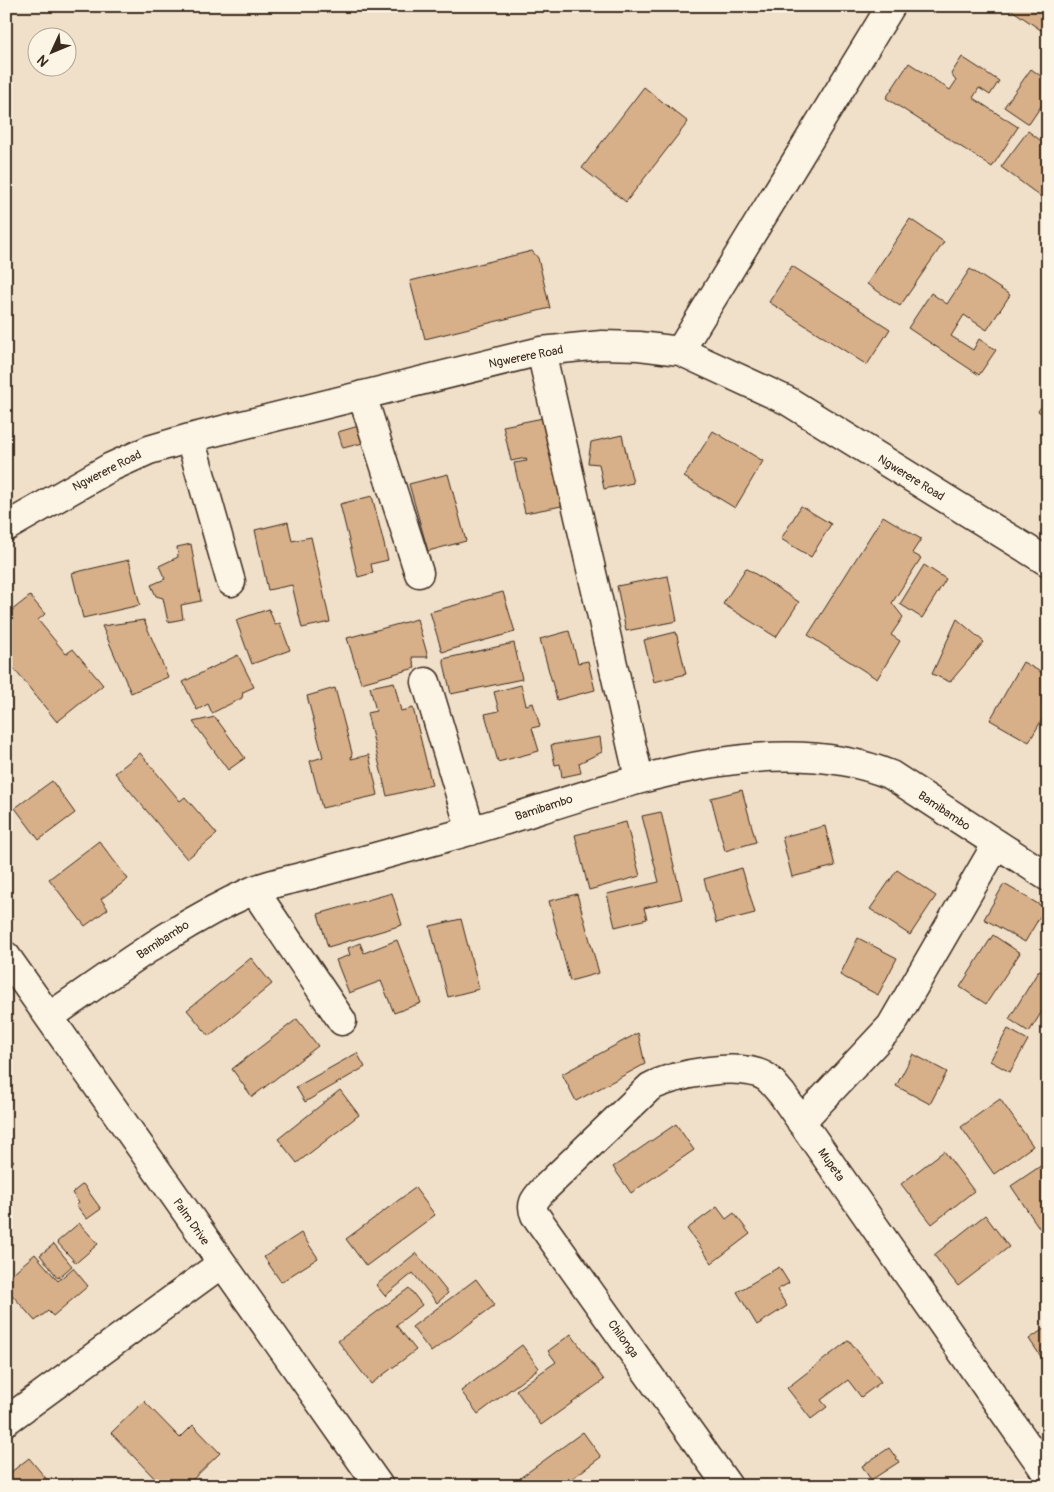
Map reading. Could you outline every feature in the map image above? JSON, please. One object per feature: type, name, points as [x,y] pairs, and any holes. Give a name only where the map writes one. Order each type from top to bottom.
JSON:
[{"type":"street","points":[[680,351],[890,6]]},
{"type":"street","name":"Ngwerere Road","points":[[6,527],[111,467],[149,450],[190,438],[541,351],[602,345],[639,346],[680,351],[788,401],[1048,562]]},
{"type":"street","points":[[541,351],[639,778]]},
{"type":"street","points":[[362,395],[418,573]]},
{"type":"street","points":[[190,438],[231,582]]},
{"type":"street","points":[[426,682],[472,831]]},
{"type":"street","name":"Bamibambo","points":[[49,1018],[192,920],[254,890],[472,831],[639,778],[755,758],[817,758],[866,765],[891,775],[1048,877]]},
{"type":"street","points":[[801,1122],[891,1026],[996,845]]},
{"type":"street","points":[[254,890],[342,1022]]},
{"type":"street","name":"Palm Drive","points":[[6,956],[379,1486]]},
{"type":"street","name":"Mupeta","points":[[543,1190],[650,1087],[663,1080],[733,1068],[750,1071],[766,1077],[782,1094],[1048,1475]]},
{"type":"street","name":"Chilonga","points":[[543,1190],[533,1201],[532,1208],[535,1216],[728,1486]]},
{"type":"street","points":[[6,1422],[221,1264]]},
{"type":"building","points":[[1006,6],[1048,6],[1048,35]]},
{"type":"building","points":[[962,57],[999,81],[990,95],[979,88],[973,98],[1018,127],[992,167],[886,98],[909,63],[950,90],[956,81],[951,74]]},
{"type":"building","points":[[1031,69],[1048,81],[1048,96],[1029,124],[1004,107]]},
{"type":"building","points":[[644,87],[688,122],[626,202],[582,168]]},
{"type":"building","points":[[1028,131],[1048,146],[1048,202],[1001,167]]},
{"type":"building","points":[[910,219],[944,242],[900,306],[867,284]]},
{"type":"building","points":[[532,251],[538,258],[550,308],[425,339],[410,281]]},
{"type":"building","points":[[792,266],[890,329],[867,365],[769,302]]},
{"type":"building","points":[[970,269],[1010,295],[987,330],[964,315],[951,336],[973,350],[979,339],[996,350],[979,375],[908,328],[931,293],[947,304]]},
{"type":"building","points":[[1048,398],[1048,418],[1038,411]]},
{"type":"building","points":[[548,417],[567,505],[525,513],[514,463],[527,461],[526,458],[511,461],[503,426]]},
{"type":"building","points":[[362,425],[367,442],[343,448],[338,432]]},
{"type":"building","points":[[713,431],[763,461],[735,508],[684,477]]},
{"type":"building","points":[[622,435],[633,483],[604,489],[599,464],[588,463],[591,442]]},
{"type":"building","points":[[448,474],[466,541],[428,551],[409,484]]},
{"type":"building","points":[[372,496],[388,560],[371,564],[373,573],[358,577],[340,504]]},
{"type":"building","points":[[801,506],[831,524],[811,557],[781,539]]},
{"type":"building","points":[[883,516],[921,539],[912,553],[921,558],[892,603],[903,617],[891,635],[900,641],[877,679],[808,635]]},
{"type":"building","points":[[288,522],[292,541],[311,537],[330,622],[302,628],[292,585],[268,590],[255,530]]},
{"type":"building","points":[[191,544],[201,601],[181,605],[183,619],[168,622],[163,598],[156,596],[151,585],[165,579],[159,566],[178,557],[177,547]]},
{"type":"building","points":[[129,560],[140,605],[83,618],[72,573]]},
{"type":"building","points":[[924,565],[946,579],[922,618],[900,604]]},
{"type":"building","points":[[746,568],[799,602],[776,637],[723,604]]},
{"type":"building","points":[[668,576],[677,621],[626,631],[617,586]]},
{"type":"building","points":[[503,592],[515,632],[442,652],[430,612]]},
{"type":"building","points":[[30,596],[45,614],[38,620],[66,654],[73,649],[103,685],[57,722],[6,659],[6,615]]},
{"type":"building","points":[[269,609],[275,625],[280,623],[290,650],[252,664],[236,620]]},
{"type":"building","points":[[417,619],[428,657],[412,657],[415,668],[361,683],[347,638]]},
{"type":"building","points":[[957,619],[984,642],[950,682],[932,674]]},
{"type":"building","points":[[144,620],[168,677],[131,693],[102,626]]},
{"type":"building","points":[[569,631],[578,663],[588,661],[595,690],[557,700],[540,639]]},
{"type":"building","points":[[676,632],[686,674],[654,682],[644,640]]},
{"type":"building","points":[[514,643],[522,679],[451,694],[443,659]]},
{"type":"building","points":[[238,655],[254,687],[243,692],[242,698],[212,713],[208,704],[197,710],[183,682]]},
{"type":"building","points":[[1023,662],[1048,676],[1048,709],[1029,742],[990,720]]},
{"type":"building","points":[[394,682],[401,711],[413,708],[432,785],[387,796],[367,713],[376,711],[370,687]]},
{"type":"building","points":[[521,685],[526,705],[533,703],[540,726],[532,728],[539,751],[498,762],[485,714],[499,711],[494,692]]},
{"type":"building","points":[[335,688],[352,753],[351,759],[369,755],[378,795],[322,808],[310,761],[323,757],[307,696]]},
{"type":"building","points":[[215,717],[245,758],[228,770],[193,722]]},
{"type":"building","points":[[600,737],[602,752],[579,763],[581,773],[562,777],[560,764],[555,765],[551,745]]},
{"type":"building","points":[[140,753],[180,801],[185,797],[217,834],[187,859],[115,773]]},
{"type":"building","points":[[52,781],[75,813],[39,840],[15,808]]},
{"type":"building","points":[[742,790],[756,842],[725,851],[711,798]]},
{"type":"building","points":[[661,812],[682,899],[644,908],[647,919],[615,927],[607,894],[659,882],[642,816]]},
{"type":"building","points":[[626,822],[640,876],[589,890],[575,835]]},
{"type":"building","points":[[825,826],[835,866],[792,877],[782,837]]},
{"type":"building","points":[[99,841],[128,879],[101,899],[108,909],[85,926],[49,879]]},
{"type":"building","points":[[742,868],[755,913],[716,923],[704,879]]},
{"type":"building","points":[[897,870],[936,896],[910,935],[870,909]]},
{"type":"building","points":[[1004,884],[1045,908],[1025,942],[984,919]]},
{"type":"building","points":[[392,893],[402,925],[328,947],[318,914]]},
{"type":"building","points":[[577,894],[599,973],[570,981],[549,901]]},
{"type":"building","points":[[461,919],[479,989],[448,997],[430,926]]},
{"type":"building","points":[[993,935],[1020,953],[986,1004],[960,987]]},
{"type":"building","points":[[858,938],[897,958],[878,995],[840,975]]},
{"type":"building","points":[[397,940],[421,1003],[394,1013],[381,981],[349,993],[336,960],[350,955],[348,948],[360,943],[364,953]]},
{"type":"building","points":[[251,958],[272,984],[209,1036],[187,1010]]},
{"type":"building","points":[[1039,970],[1048,975],[1048,1002],[1029,1032],[1009,1019]]},
{"type":"building","points":[[297,1019],[318,1046],[252,1097],[232,1069]]},
{"type":"building","points":[[1008,1029],[1028,1040],[1010,1072],[990,1061]]},
{"type":"building","points":[[638,1033],[645,1064],[576,1101],[562,1074]]},
{"type":"building","points":[[357,1053],[365,1067],[305,1102],[296,1087]]},
{"type":"building","points":[[913,1054],[947,1072],[930,1104],[896,1086]]},
{"type":"building","points":[[340,1090],[359,1115],[297,1163],[278,1139]]},
{"type":"building","points":[[1000,1099],[1033,1146],[994,1174],[961,1127]]},
{"type":"building","points":[[676,1124],[694,1150],[631,1193],[613,1167]]},
{"type":"building","points":[[944,1151],[974,1191],[932,1224],[901,1184]]},
{"type":"building","points":[[6,1153],[14,1161],[6,1167]]},
{"type":"building","points":[[1048,1161],[1048,1224],[1040,1229],[1011,1186]]},
{"type":"building","points":[[83,1184],[101,1209],[87,1219],[76,1205],[79,1203],[72,1193]]},
{"type":"building","points":[[415,1188],[435,1215],[366,1266],[346,1239]]},
{"type":"building","points":[[717,1207],[726,1219],[734,1213],[750,1234],[712,1263],[687,1229]]},
{"type":"building","points":[[985,1215],[1009,1247],[958,1286],[934,1255]]},
{"type":"building","points":[[79,1223],[98,1244],[76,1263],[57,1242]]},
{"type":"building","points":[[301,1233],[318,1258],[281,1282],[264,1257]]},
{"type":"building","points":[[54,1244],[72,1266],[58,1278],[40,1255]]},
{"type":"building","points":[[416,1253],[448,1293],[437,1303],[413,1273],[385,1296],[376,1285]]},
{"type":"building","points":[[35,1254],[58,1281],[73,1268],[88,1286],[53,1316],[48,1311],[35,1321],[6,1288],[6,1279]]},
{"type":"building","points":[[779,1267],[789,1283],[777,1290],[787,1306],[757,1325],[737,1292]]},
{"type":"building","points":[[476,1279],[495,1305],[431,1352],[412,1327]]},
{"type":"building","points":[[409,1288],[422,1305],[396,1325],[416,1350],[371,1384],[338,1341]]},
{"type":"building","points":[[1048,1326],[1048,1367],[1029,1339]]},
{"type":"building","points":[[571,1334],[604,1380],[541,1425],[516,1390],[556,1362],[548,1351]]},
{"type":"building","points":[[849,1340],[881,1382],[861,1397],[848,1380],[821,1400],[827,1407],[811,1419],[787,1388]]},
{"type":"building","points":[[522,1345],[539,1368],[478,1414],[461,1391]]},
{"type":"building","points":[[144,1401],[180,1438],[193,1425],[220,1453],[186,1486],[162,1486],[111,1433]]},
{"type":"building","points":[[583,1432],[601,1457],[562,1486],[526,1486],[520,1478]]},
{"type":"building","points":[[889,1448],[899,1462],[871,1480],[862,1466]]},
{"type":"building","points":[[29,1458],[49,1482],[45,1486],[6,1486],[6,1476]]}]
